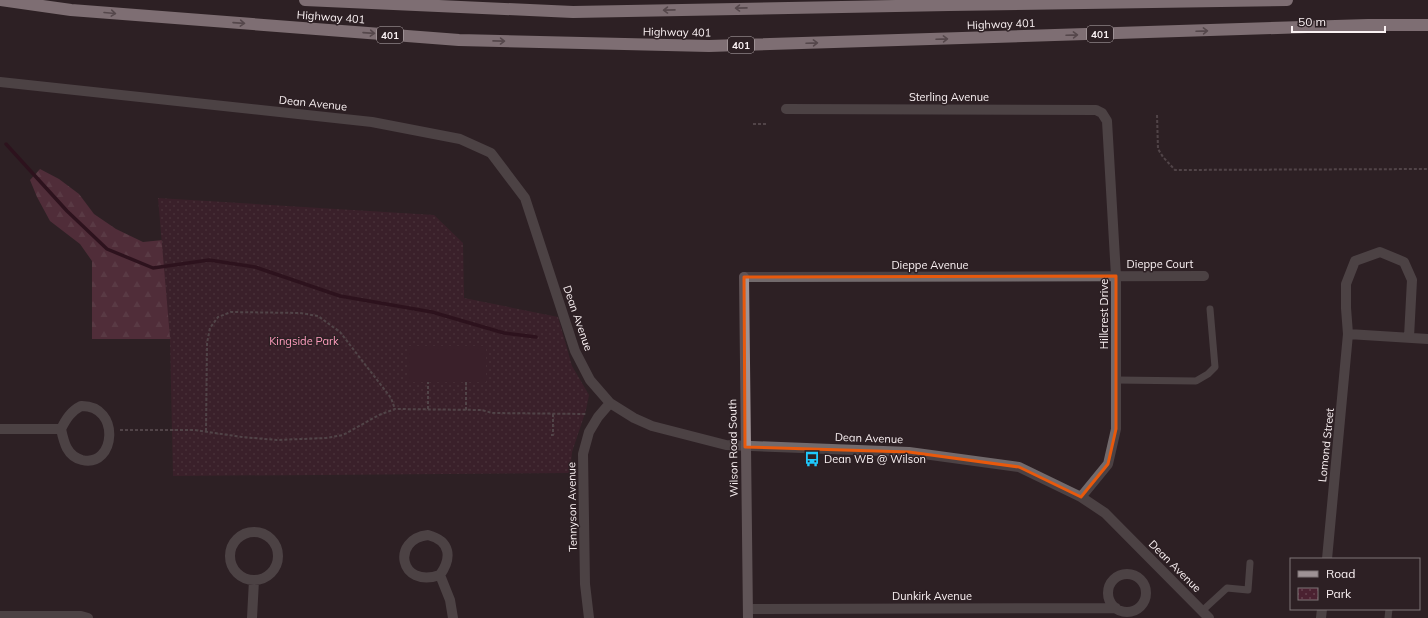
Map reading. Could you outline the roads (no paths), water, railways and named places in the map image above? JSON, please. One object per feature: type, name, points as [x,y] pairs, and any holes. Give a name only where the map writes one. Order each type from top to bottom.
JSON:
[{"type":"highway","name":"Highway 401","points":[[0,0],[71,10],[458,40],[709,46],[1368,25],[1428,25]]},
{"type":"highway","name":"Highway 401","points":[[305,0],[573,12],[1287,0]]},
{"type":"highway","points":[[470,0],[573,12]]},
{"type":"main road","name":"Wilson Road South","points":[[744,277],[748,613]]},
{"type":"street","name":"Dean Avenue","points":[[0,82],[372,122],[460,139],[491,153],[525,198],[575,352],[590,380],[610,403],[634,418],[652,426],[717,443],[745,447],[909,452],[1019,467],[1081,498],[1105,513],[1205,614]]},
{"type":"street","name":"Sterling Avenue","points":[[786,108],[1096,110],[1102,113],[1107,121]]},
{"type":"street","name":"Hillcrest Drive","points":[[1081,498],[1108,464],[1116,429],[1116,276],[1107,121]]},
{"type":"street","points":[[1409,337],[1412,280],[1404,262],[1380,252],[1355,261],[1346,284],[1348,334],[1428,339]]},
{"type":"street","name":"Dieppe Court","points":[[1116,276],[1204,276]]},
{"type":"street","name":"Dieppe Avenue","points":[[744,277],[1116,276]]},
{"type":"street","name":"Lomond Street","points":[[1327,558],[1348,334]]},
{"type":"street","name":"Tennyson Avenue","points":[[589,618],[585,584],[583,454],[589,432],[598,417],[610,403]]},
{"type":"street","points":[[81,406],[95,408],[102,413],[107,422],[109,440],[107,448],[102,455],[96,459],[86,460],[76,458],[69,452],[65,445],[61,429],[75,409],[81,406]]},
{"type":"street","points":[[0,429],[61,429]]},
{"type":"street","points":[[250,532],[258,532],[265,535],[275,546],[277,561],[269,574],[254,580],[240,575],[234,569],[230,554],[236,540],[242,535],[250,532]]},
{"type":"street","points":[[428,535],[436,537],[442,542],[448,555],[447,563],[440,576],[426,579],[419,578],[408,569],[404,556],[409,543],[421,536],[428,535]]},
{"type":"street","points":[[440,576],[450,600],[453,618]]},
{"type":"street","points":[[252,618],[254,580]]},
{"type":"street","name":"Dunkirk Avenue","points":[[748,613],[1116,608]]},
{"type":"street","points":[[0,616],[81,616],[88,618]]},
{"type":"lane","points":[[1116,380],[1196,381],[1208,374],[1215,367],[1210,309]]},
{"type":"lane","points":[[1205,614],[1227,588],[1248,590],[1250,563]]},
{"type":"waterway","points":[[6,144],[67,211],[107,249],[153,268],[209,260],[255,267],[340,296],[432,312],[504,333],[536,337]]},
{"type":"place","name":"Dean WB @ Wilson","points":[[812,459]]},
{"type":"park label","name":"Kingside Park","points":[[304,341]]}]
